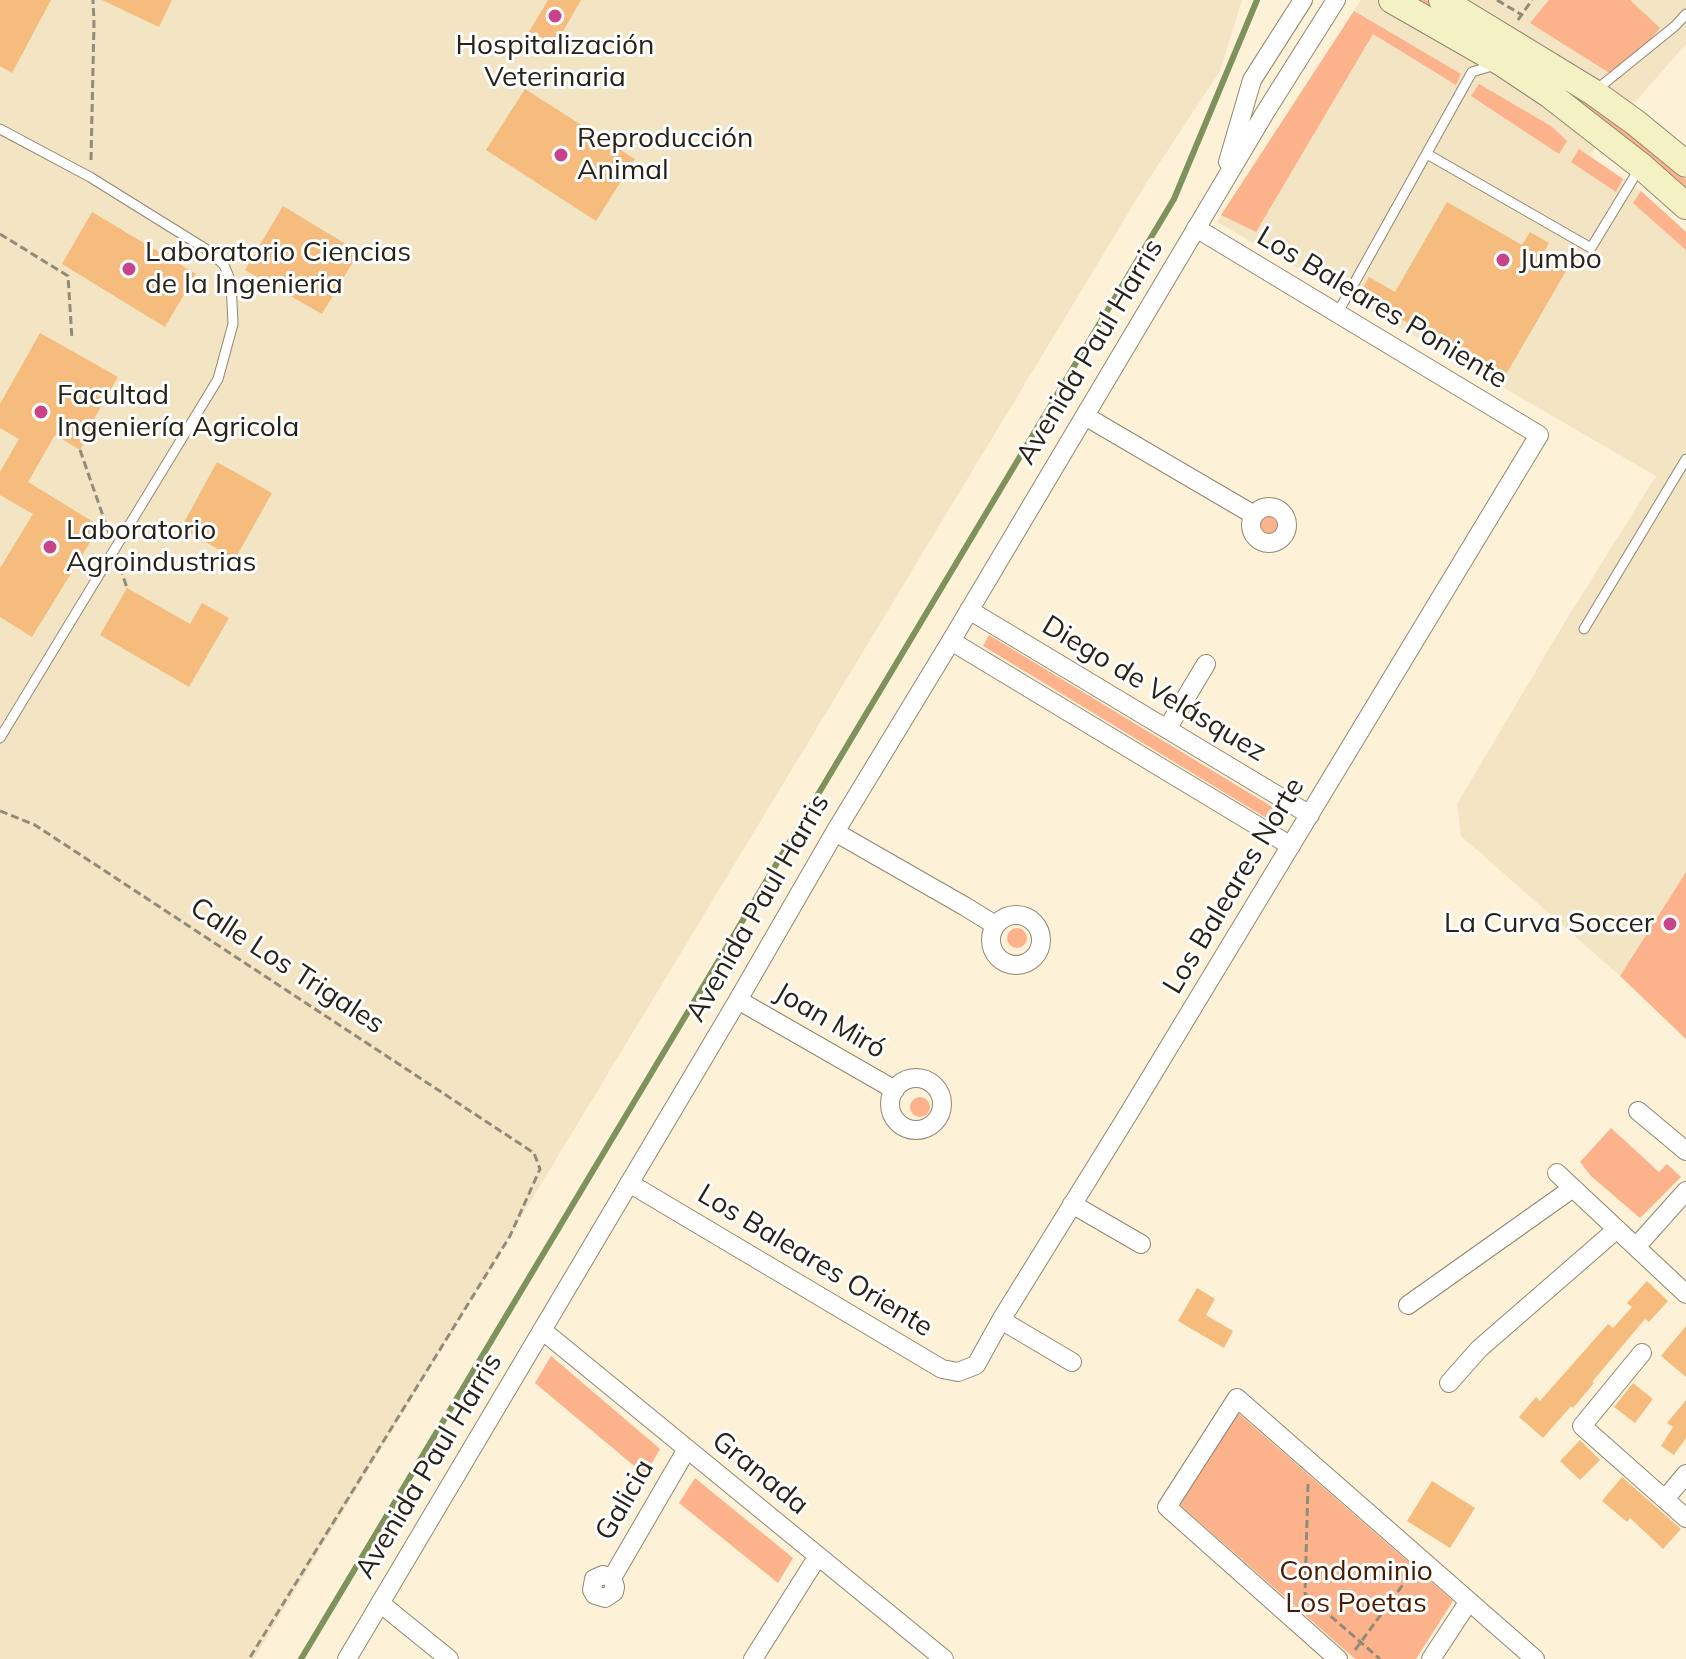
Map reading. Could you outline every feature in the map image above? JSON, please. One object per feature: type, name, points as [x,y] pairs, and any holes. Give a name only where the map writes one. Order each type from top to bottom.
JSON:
[{"type":"main road","points":[[1392,0],[1502,63],[1573,112],[1686,206]]},
{"type":"main road","points":[[1442,0],[1593,92],[1686,164]]},
{"type":"street","name":"Avenida Paul Harris","points":[[1221,187],[1252,80],[1303,0]]},
{"type":"street","name":"Avenida Paul Harris","points":[[347,1659],[835,832],[1266,111],[1336,0]]},
{"type":"street","name":"Los Baleares Poniente","points":[[1196,228],[1539,435]]},
{"type":"street","points":[[1085,416],[1254,515]]},
{"type":"street","name":"Los Baleares Norte","points":[[976,1365],[1539,435]]},
{"type":"street","name":"Diego de Velásquez","points":[[969,610],[1310,815]]},
{"type":"street","points":[[951,641],[1291,846]]},
{"type":"street","points":[[1167,729],[1206,664]]},
{"type":"street","points":[[835,832],[995,925]]},
{"type":"street","name":"Joan Miró","points":[[738,1000],[895,1090]]},
{"type":"street","points":[[1638,1111],[1686,1151]]},
{"type":"street","points":[[1557,1173],[1686,1294]]},
{"type":"street","name":"Los Baleares Oriente","points":[[629,1183],[942,1369],[958,1372],[976,1365]]},
{"type":"street","points":[[1408,1305],[1573,1188]]},
{"type":"street","points":[[1636,1247],[1686,1191]]},
{"type":"street","points":[[1072,1204],[1141,1244]]},
{"type":"street","points":[[1449,1383],[1479,1349],[1617,1229]]},
{"type":"street","points":[[1001,1320],[1072,1362]]},
{"type":"street","name":"Granada","points":[[542,1330],[944,1659]]},
{"type":"street","points":[[1642,1353],[1582,1426],[1686,1518]]},
{"type":"street","points":[[1346,1655],[1167,1507],[1237,1398],[1535,1659]]},
{"type":"street","name":"Galicia","points":[[612,1578],[687,1449]]},
{"type":"street","points":[[1665,1499],[1686,1474]]},
{"type":"street","points":[[753,1659],[818,1556]]},
{"type":"street","points":[[1431,1659],[1469,1601]]},
{"type":"street","points":[[380,1603],[449,1659]]},
{"type":"lane","points":[[1593,92],[1686,14]]},
{"type":"lane","points":[[1337,314],[1472,72],[1502,63]]},
{"type":"lane","points":[[0,129],[90,177],[209,251],[224,265],[231,282],[233,324],[218,379],[0,738]]},
{"type":"lane","points":[[1427,154],[1591,248],[1641,166]]},
{"type":"lane","points":[[1584,629],[1686,459]]},
{"type":"path","points":[[90,177],[93,0]]},
{"type":"path","points":[[1497,0],[1522,15]]},
{"type":"path","points":[[0,234],[68,276],[72,339]]},
{"type":"path","points":[[80,450],[109,533]]},
{"type":"path","points":[[118,560],[127,588]]},
{"type":"path","name":"Calle Los Trigales","points":[[0,811],[35,825],[521,1144],[534,1153],[540,1169]]},
{"type":"path","name":"Avenida Paul Harris","points":[[249,1659],[510,1236],[540,1169]]},
{"type":"path","points":[[1308,1460],[1305,1594],[1380,1659]]},
{"type":"path","points":[[1346,1655],[1361,1642],[1421,1559]]},
{"type":"shaded area","points":[[0,0],[1242,0],[1220,71],[1147,182],[254,1659],[0,1659]]},
{"type":"shaded area","points":[[1361,0],[1686,0],[1686,44],[1589,155],[1641,191],[1686,232],[1686,872],[1620,976],[1461,836],[1457,804],[1656,476],[1217,222]]},
{"type":"green space","points":[[1410,0],[1426,0],[1604,114],[1686,180],[1686,189]]},
{"type":"green space","points":[[1549,0],[1630,0],[1660,28],[1619,79],[1530,23]]},
{"type":"green space","points":[[1354,11],[1461,74],[1456,85],[1373,34],[1256,232],[1221,215]]},
{"type":"green space","points":[[1479,84],[1551,126],[1567,141],[1559,154],[1471,96]]},
{"type":"green space","points":[[1579,149],[1623,179],[1616,192],[1571,162]]},
{"type":"green space","points":[[1641,191],[1686,232],[1686,250],[1633,203]]},
{"type":"green space","points":[[1269,516],[1277,519],[1280,527],[1277,535],[1269,538],[1261,535],[1258,527],[1261,519]]},
{"type":"green space","points":[[989,635],[1279,811],[1273,822],[983,646]]},
{"type":"green space","name":"La Curva Soccer","points":[[1686,872],[1686,1039],[1620,976]]},
{"type":"green space","points":[[1013,928],[1021,928],[1027,938],[1021,948],[1013,948],[1007,942],[1007,934]]},
{"type":"green space","points":[[916,1097],[924,1097],[930,1107],[924,1117],[916,1117],[910,1111],[910,1103]]},
{"type":"green space","points":[[1611,1128],[1659,1172],[1667,1164],[1681,1177],[1640,1218],[1591,1176],[1580,1162]]},
{"type":"green space","points":[[551,1356],[660,1449],[645,1475],[535,1383]]},
{"type":"green space","name":"Condominio Los Poetas","points":[[1238,1413],[1453,1601],[1416,1659],[1355,1659],[1180,1505]]},
{"type":"green space","points":[[695,1478],[793,1558],[778,1583],[679,1503]]},
{"type":"building","points":[[0,0],[51,0],[12,73],[0,66]]},
{"type":"building","points":[[102,0],[172,0],[159,27]]},
{"type":"building","name":"Hospitalización Veterinaria","points":[[548,0],[581,0],[554,47],[529,32]]},
{"type":"building","name":"Reproducción Animal","points":[[525,89],[635,159],[596,221],[486,150]]},
{"type":"building","points":[[1447,202],[1522,245],[1530,232],[1549,243],[1541,257],[1566,271],[1504,378],[1359,295],[1369,277],[1395,292]]},
{"type":"building","points":[[283,206],[359,252],[322,314],[245,270]]},
{"type":"building","name":"Laboratorio Ciencias de la Ingenieria","points":[[92,212],[196,274],[165,327],[62,264]]},
{"type":"building","points":[[40,333],[118,377],[80,450],[55,435],[28,482],[100,526],[32,637],[0,617],[0,568],[33,514],[0,495],[0,472],[19,439],[0,428],[0,404]]},
{"type":"building","points":[[217,462],[272,493],[235,559],[181,528]]},
{"type":"building","points":[[127,588],[190,624],[202,603],[229,618],[189,687],[100,635]]},
{"type":"building","points":[[1647,1281],[1668,1301],[1649,1322],[1645,1319],[1573,1408],[1571,1406],[1543,1438],[1519,1417],[1536,1397],[1540,1401],[1608,1324],[1613,1328],[1632,1307],[1627,1303]]},
{"type":"building","points":[[1197,1288],[1215,1299],[1206,1315],[1233,1331],[1224,1348],[1178,1321]]},
{"type":"building","points":[[1686,1326],[1686,1377],[1661,1356]]},
{"type":"building","points":[[1633,1383],[1653,1399],[1635,1423],[1614,1407]]},
{"type":"building","points":[[1686,1400],[1686,1438],[1674,1455],[1661,1446],[1673,1427],[1667,1423]]},
{"type":"building","points":[[1580,1440],[1600,1460],[1580,1480],[1560,1461]]},
{"type":"building","points":[[1622,1477],[1681,1529],[1663,1549],[1630,1518],[1627,1522],[1602,1501]]},
{"type":"building","points":[[1432,1481],[1475,1508],[1450,1548],[1407,1521]]},
{"type":"waterway","points":[[301,1659],[1174,199],[1257,0]]},
{"type":"place","name":"Hospitalización Veterinaria","points":[[555,16]]},
{"type":"place","name":"Reproducción Animal","points":[[561,155]]},
{"type":"place","name":"Jumbo","points":[[1503,260]]},
{"type":"place","name":"Laboratorio Ciencias de la Ingenieria","points":[[129,269]]},
{"type":"place","name":"Facultad Ingeniería Agricola","points":[[41,412]]},
{"type":"place","name":"Laboratorio Agroindustrias","points":[[50,547]]},
{"type":"place","name":"La Curva Soccer","points":[[1670,924]]}]
